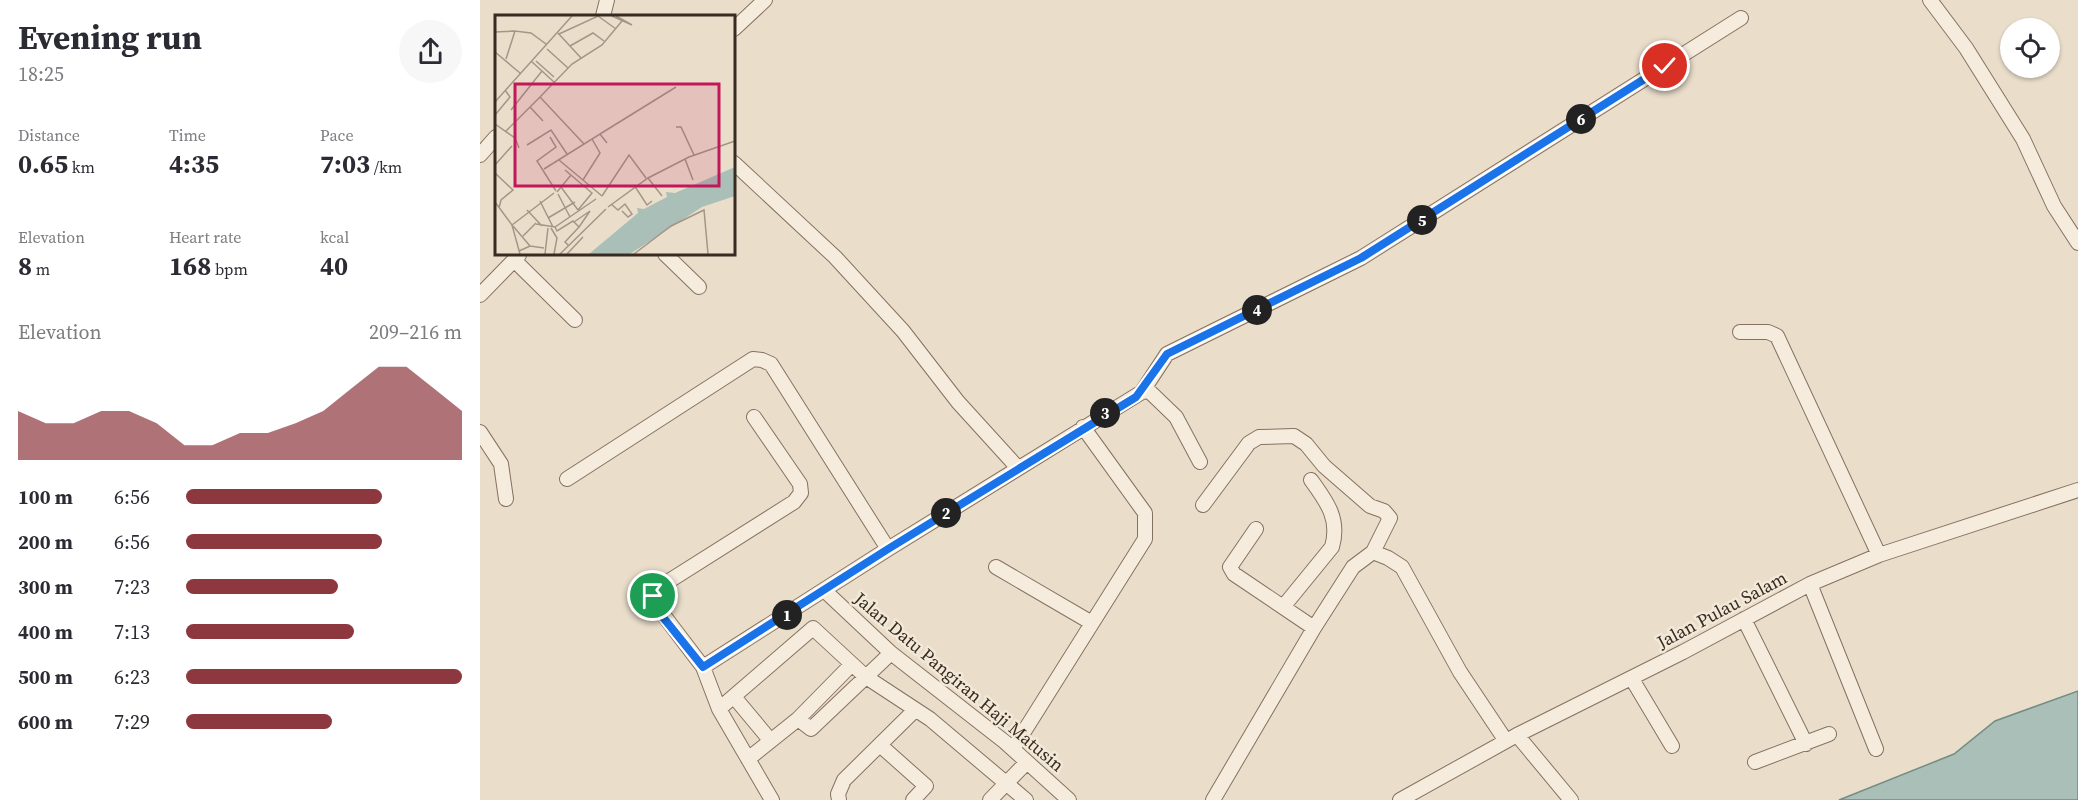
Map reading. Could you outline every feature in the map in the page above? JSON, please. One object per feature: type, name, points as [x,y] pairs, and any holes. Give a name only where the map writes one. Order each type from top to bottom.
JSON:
[{"type":"street","points":[[603,15],[607,0]]},
{"type":"street","points":[[735,28],[765,0]]},
{"type":"street","points":[[1930,0],[1966,48],[2023,138],[2054,206],[2078,243]]},
{"type":"street","points":[[1142,392],[1167,354],[1361,258],[1741,18]]},
{"type":"street","points":[[480,155],[495,138]]},
{"type":"street","points":[[735,164],[835,257],[903,332],[958,402],[1018,468]]},
{"type":"street","points":[[666,255],[699,287]]},
{"type":"street","points":[[480,295],[518,257],[575,320]]},
{"type":"street","points":[[1740,332],[1768,332],[1778,336],[1879,555]]},
{"type":"street","points":[[567,479],[753,359],[762,360],[771,364],[888,549]]},
{"type":"street","points":[[703,667],[1142,392],[1149,391],[1176,417],[1200,462]]},
{"type":"street","points":[[754,417],[800,484],[801,493],[794,502],[658,588],[653,596],[654,606],[703,667],[719,709],[772,800]]},
{"type":"street","points":[[1013,749],[1145,539],[1147,526],[1145,513],[1083,427]]},
{"type":"street","points":[[480,432],[501,464],[506,499]]},
{"type":"street","points":[[1203,505],[1249,443],[1259,437],[1294,436],[1306,444],[1324,466],[1370,506],[1384,512],[1390,518],[1373,552],[1353,567],[1314,628],[1213,800]]},
{"type":"street","points":[[1283,607],[1332,547],[1335,536],[1331,507],[1311,480]]},
{"type":"street","name":"Jalan Pulau Salam","points":[[1407,798],[1511,738],[1632,679],[1810,584],[1879,555],[2078,490]]},
{"type":"street","points":[[1256,529],[1230,567],[1234,574],[1314,628]]},
{"type":"street","points":[[1373,552],[1402,567],[1460,672],[1511,738],[1571,800]]},
{"type":"street","points":[[996,567],[1092,623]]},
{"type":"street","points":[[1810,584],[1876,749]]},
{"type":"street","name":"Jalan Datu Pangiran Haji Matusin","points":[[825,591],[891,653],[1013,749],[1069,800]]},
{"type":"street","points":[[1744,620],[1806,744]]},
{"type":"street","points":[[719,709],[735,698],[813,628],[866,676],[965,747],[1026,800]]},
{"type":"street","points":[[798,719],[811,729],[891,653]]},
{"type":"street","points":[[748,759],[798,719],[852,664]]},
{"type":"street","points":[[1632,679],[1672,746]]},
{"type":"street","points":[[735,698],[770,740]]},
{"type":"street","points":[[839,800],[838,794],[844,780],[915,710]]},
{"type":"street","points":[[1755,762],[1829,734]]},
{"type":"street","points":[[881,746],[926,786],[913,800]]},
{"type":"street","points":[[990,800],[1027,762]]},
{"type":"shaded area","points":[[2078,691],[2078,800],[1839,800],[1954,754],[1995,721]]},
{"type":"route","points":[[653,596],[654,606],[703,667],[1083,427],[1136,397],[1142,392],[1167,354],[1361,258],[1665,66]]}]
